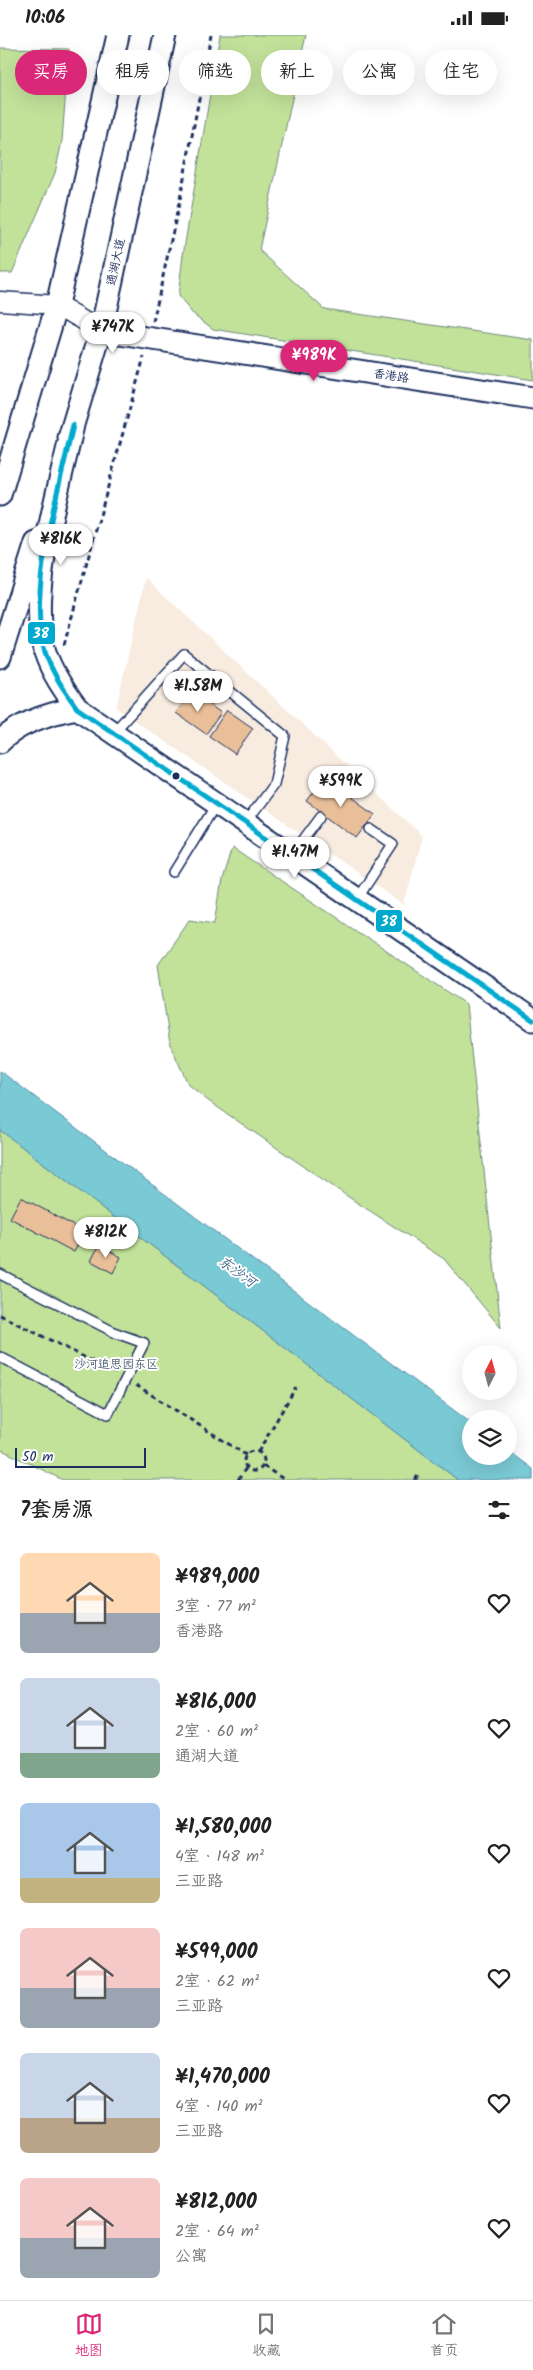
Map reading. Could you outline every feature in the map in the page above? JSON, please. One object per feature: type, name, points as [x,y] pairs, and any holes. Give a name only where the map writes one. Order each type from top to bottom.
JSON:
[{"type":"street","points":[[0,495],[57,305],[118,35]]},
{"type":"street","name":"通湖大道","points":[[0,657],[101,331],[165,35]]},
{"type":"street","points":[[0,301],[57,305],[101,331]]},
{"type":"street","name":"香港路","points":[[101,331],[533,398]]},
{"type":"street","points":[[73,425],[45,553],[40,588],[45,650],[55,677],[77,708],[533,1020]]},
{"type":"street","points":[[0,742],[8,734],[34,721],[77,708]]},
{"type":"lane","points":[[113,733],[184,654],[285,736],[274,784],[245,823]]},
{"type":"lane","points":[[174,872],[216,804]]},
{"type":"lane","points":[[292,855],[321,817]]},
{"type":"lane","points":[[357,900],[393,845],[371,829]]},
{"type":"lane","points":[[0,1357],[108,1414],[144,1343],[116,1333],[1,1277]]},
{"type":"path","points":[[258,1452],[296,1387]]},
{"type":"path","points":[[251,1451],[258,1452],[264,1459],[263,1467],[254,1472],[246,1467],[244,1461],[246,1455],[251,1451]]},
{"type":"path","points":[[238,1480],[246,1467]]},
{"type":"path","points":[[263,1467],[285,1480]]},
{"type":"path","points":[[415,1480],[419,1474]]},
{"type":"shaded area","points":[[146,578],[422,836],[404,905],[116,708]]},
{"type":"green space","points":[[220,35],[306,35],[303,50],[261,50],[261,95],[293,95],[259,250],[324,309],[533,340],[533,380],[213,329],[192,313],[178,296],[210,95],[251,95],[251,50],[217,50]]},
{"type":"green space","points":[[0,48],[69,49],[15,50],[15,95],[66,95],[62,141],[55,173],[12,273],[0,273]]},
{"type":"green space","points":[[232,848],[466,1004],[501,1328],[444,1259],[350,1198],[207,1100],[188,1084],[170,1044],[158,965],[190,919],[215,923],[222,880]]},
{"type":"green space","name":"沙河追思园东区","points":[[0,1130],[458,1480],[63,1480],[0,1449]]},
{"type":"water","name":"东沙河","points":[[0,1071],[462,1416],[462,1465],[517,1465],[517,1457],[533,1469],[533,1480],[458,1480],[0,1130]]},
{"type":"building","points":[[191,692],[221,713],[206,734],[176,713]]},
{"type":"building","points":[[227,710],[253,728],[235,754],[209,736]]},
{"type":"building","points":[[325,777],[375,814],[357,838],[307,801]]},
{"type":"building","points":[[21,1197],[85,1232],[74,1252],[10,1218]]},
{"type":"building","points":[[99,1245],[121,1257],[113,1273],[91,1261]]},
{"type":"transit line","name":"38","points":[[73,425],[47,539],[42,570],[40,628],[48,660],[63,688],[77,708],[533,1020]]}]
